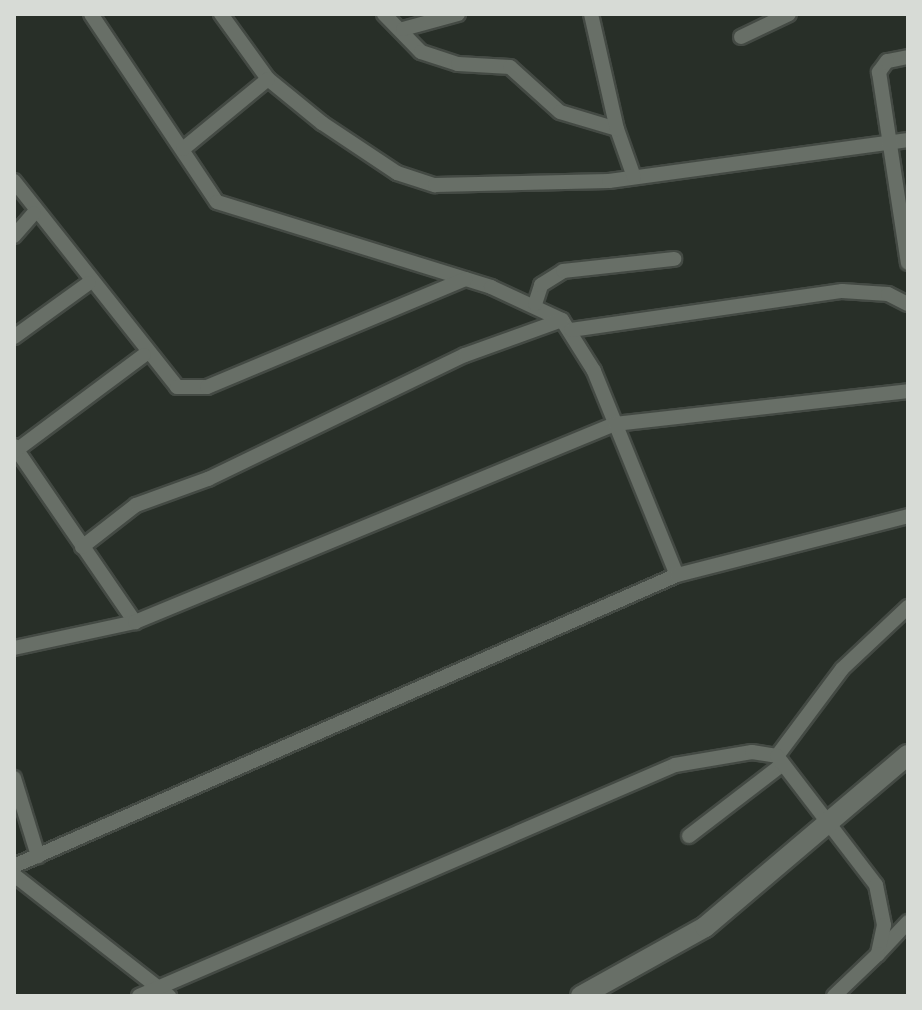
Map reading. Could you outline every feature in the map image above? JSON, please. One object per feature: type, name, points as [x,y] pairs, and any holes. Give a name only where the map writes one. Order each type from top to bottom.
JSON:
[{"type":"main road","points":[[581,996],[669,952],[833,820],[908,755]]},
{"type":"street","points":[[91,14],[222,204],[465,279],[535,304],[566,325],[615,424],[677,575]]},
{"type":"street","points":[[221,14],[268,79],[364,154],[414,180],[634,177],[908,140]]},
{"type":"street","points":[[384,14],[403,29],[421,52],[458,64],[510,67],[570,118],[617,129]]},
{"type":"street","points":[[403,29],[458,14]]},
{"type":"street","points":[[591,14],[617,129],[634,177]]},
{"type":"street","points":[[741,37],[789,14]]},
{"type":"street","points":[[908,57],[879,72],[908,263]]},
{"type":"street","points":[[183,149],[268,79]]},
{"type":"street","points":[[14,181],[34,213],[144,355],[177,387],[207,387],[465,279]]},
{"type":"street","points":[[14,236],[34,213]]},
{"type":"street","points":[[535,304],[541,285],[563,271],[674,259]]},
{"type":"street","points":[[14,337],[89,283]]},
{"type":"street","points":[[82,547],[136,505],[208,479],[465,355],[566,325],[842,291],[888,294],[908,304]]},
{"type":"street","points":[[135,622],[15,449],[144,355]]},
{"type":"street","points":[[14,648],[135,622],[615,424],[908,391]]},
{"type":"street","points":[[14,866],[677,575],[908,516]]},
{"type":"street","points":[[689,836],[780,760],[842,669],[908,607]]},
{"type":"street","points":[[139,996],[163,992],[675,765],[752,752],[780,760],[833,820],[876,885],[884,925],[878,954]]},
{"type":"street","points":[[14,778],[38,856]]},
{"type":"street","points":[[14,875],[163,992]]},
{"type":"street","points":[[834,996],[908,922]]}]
